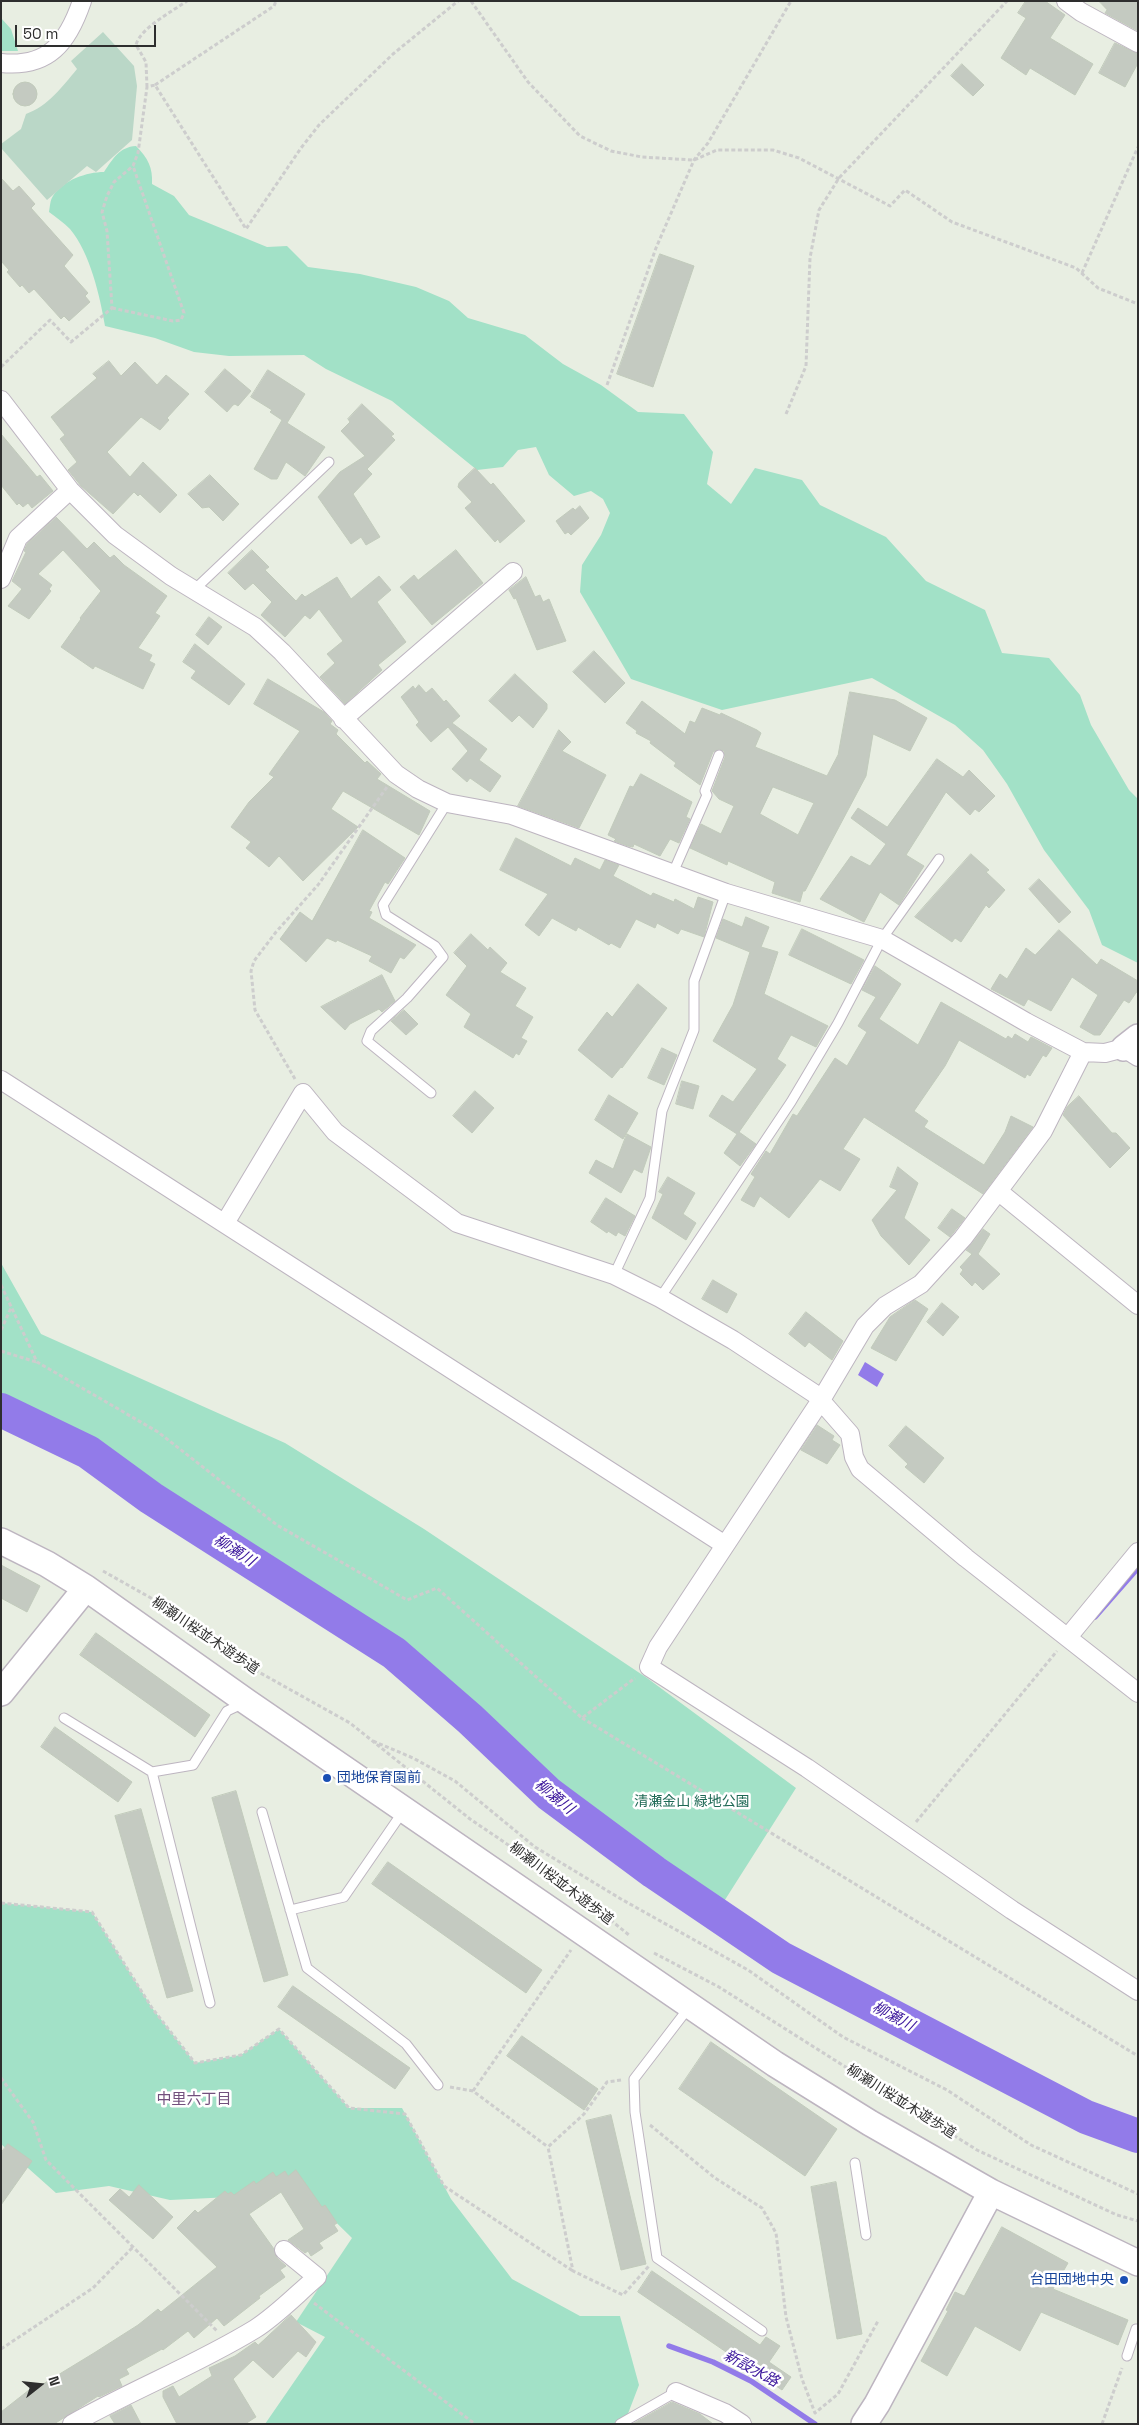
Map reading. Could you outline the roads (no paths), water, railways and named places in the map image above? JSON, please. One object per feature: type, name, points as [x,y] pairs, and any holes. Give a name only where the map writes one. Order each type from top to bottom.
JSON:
[{"type":"street","points":[[1,64],[12,65],[33,61],[48,55],[69,35],[82,1]]},
{"type":"street","points":[[1066,1],[1081,12],[1138,43]]},
{"type":"street","points":[[1,400],[70,490],[115,535],[194,590],[255,627],[282,652],[396,774],[418,789],[447,803],[512,815],[672,875],[882,939],[1026,1022],[1083,1052],[1105,1053],[1133,1047]]},
{"type":"street","points":[[1,579],[18,538],[70,490]]},
{"type":"street","points":[[343,719],[513,572]]},
{"type":"street","points":[[1083,1052],[1043,1131],[964,1238],[920,1284],[885,1306],[865,1326],[821,1400],[658,1647],[649,1667],[807,1768],[1080,1956],[1138,1991]]},
{"type":"street","points":[[1,1080],[225,1222],[725,1545]]},
{"type":"street","points":[[225,1222],[303,1093],[335,1132],[457,1223],[614,1275],[660,1298],[733,1340],[815,1394],[850,1434],[854,1457],[860,1468],[966,1558],[1138,1693]]},
{"type":"street","points":[[998,1191],[1138,1305]]},
{"type":"street","points":[[1,1541],[47,1564],[92,1578],[247,1702],[775,2064],[862,2118],[991,2192],[1138,2263]]},
{"type":"street","points":[[1068,1637],[1138,1552]]},
{"type":"street","points":[[1,1693],[92,1578]]},
{"type":"street","points":[[864,2424],[877,2404],[991,2192]]},
{"type":"street","points":[[72,2424],[120,2396],[257,2328],[317,2277],[284,2250]]},
{"type":"street","points":[[676,2392],[725,2413],[742,2424]]},
{"type":"lane","points":[[194,590],[329,462]]},
{"type":"lane","points":[[672,875],[707,796],[705,791],[719,755]]},
{"type":"lane","points":[[431,1093],[367,1041],[371,1031],[407,998],[443,958],[435,946],[386,915],[383,904],[447,803]]},
{"type":"lane","points":[[660,1298],[791,1102],[838,1023],[882,939],[939,859]]},
{"type":"lane","points":[[614,1275],[650,1198],[662,1111],[694,1030],[694,981],[726,893]]},
{"type":"lane","points":[[64,1718],[152,1772],[193,1765],[228,1711],[247,1702]]},
{"type":"lane","points":[[152,1772],[210,2002]]},
{"type":"lane","points":[[290,1910],[344,1897],[404,1810]]},
{"type":"lane","points":[[262,1812],[307,1968],[406,2044],[438,2085]]},
{"type":"lane","points":[[691,2005],[634,2079],[635,2112],[657,2258],[762,2331]]},
{"type":"lane","points":[[855,2163],[866,2235]]},
{"type":"lane","points":[[1127,2356],[1136,2329],[1138,2330]]},
{"type":"lane","points":[[620,2424],[676,2392]]},
{"type":"waterway","name":"柳瀬川","points":[[1,1410],[88,1452],[151,1498],[394,1653],[470,1719],[549,1794],[654,1872],[781,1958],[1086,2117],[1138,2136]]},
{"type":"waterway","points":[[1095,1617],[1138,1568]]},
{"type":"waterway","name":"新設水路","points":[[669,2346],[713,2362],[751,2381],[815,2424]]},
{"type":"place","name":"団地保育園前","points":[[327,1778]]},
{"type":"place","name":"台田団地中央","points":[[1124,2280]]},
{"type":"district","name":"中里六丁目","points":[[194,2100]]},
{"type":"park label","name":"清瀬金山 緑地公園","points":[[692,1802]]}]
